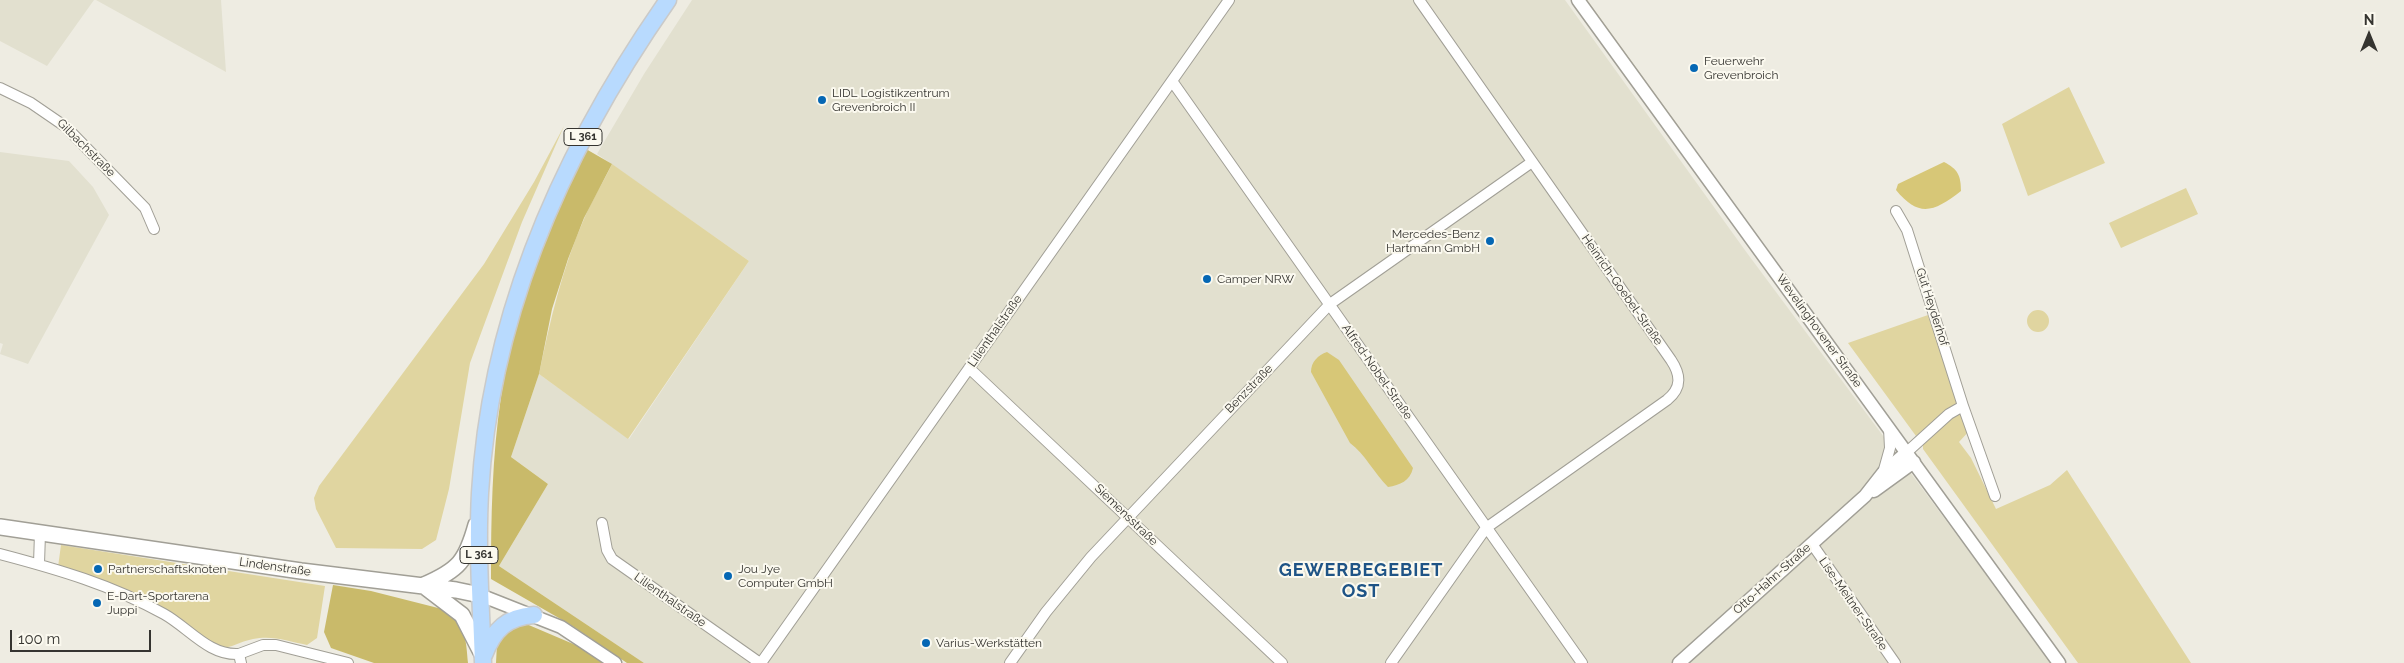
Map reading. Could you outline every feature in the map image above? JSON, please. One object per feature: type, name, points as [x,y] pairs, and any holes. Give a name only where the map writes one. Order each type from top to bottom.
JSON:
[{"type":"main road","name":"L 361","points":[[483,660],[479,514],[485,439],[495,377],[512,310],[532,248],[558,185],[614,82],[668,0]]},
{"type":"main road","points":[[479,514],[471,542],[457,568],[423,585],[462,615],[483,660]]},
{"type":"main road","name":"Lindenstraße","points":[[0,527],[301,571],[423,585],[480,595]]},
{"type":"main road","points":[[483,660],[491,638],[499,627],[513,619],[534,615]]},
{"type":"street","name":"Lilienthalstraße","points":[[602,523],[607,550],[612,559],[760,663],[1229,0]]},
{"type":"street","name":"Heinrich-Goebel-Straße","points":[[1419,0],[1678,372],[1679,382],[1675,392],[1667,400],[1486,528]]},
{"type":"street","name":"Wevelinghovener Straße","points":[[1578,0],[2059,663]]},
{"type":"street","name":"Alfred-Nobel-Straße","points":[[1172,81],[1582,663]]},
{"type":"street","name":"Gilbachstraße","points":[[0,88],[38,106],[66,126],[145,208],[154,229]]},
{"type":"street","name":"Benzstraße","points":[[1010,663],[1072,578],[1330,304],[1532,162]]},
{"type":"street","name":"Gut Heyderhof","points":[[1896,211],[1907,230],[1963,406],[1995,496]]},
{"type":"street","name":"Siemensstraße","points":[[969,368],[1282,663]]},
{"type":"street","points":[[1910,457],[1949,414],[1963,406]]},
{"type":"street","name":"Otto-Hahn-Straße","points":[[1866,496],[1883,473],[1890,448],[1889,428]]},
{"type":"street","name":"Otto-Hahn-Straße","points":[[1883,473],[1910,457]]},
{"type":"street","name":"Otto-Hahn-Straße","points":[[1679,663],[1910,457]]},
{"type":"street","points":[[1391,663],[1486,528]]},
{"type":"street","points":[[40,533],[40,564]]},
{"type":"street","name":"Lise-Meitner-Straße","points":[[1812,544],[1895,663]]},
{"type":"street","points":[[0,554],[40,564],[119,591],[176,621],[213,650],[223,654],[240,659],[263,646],[276,645],[348,663]]},
{"type":"street","points":[[480,595],[570,631],[615,663]]},
{"type":"shaded area","points":[[0,0],[94,0],[47,66],[0,41]]},
{"type":"shaded area","points":[[96,0],[221,0],[226,72]]},
{"type":"shaded area","points":[[692,0],[1565,0],[1747,253],[2052,663],[644,663],[499,566],[548,484],[511,457],[539,374],[629,439],[749,261],[597,154],[644,74]]},
{"type":"shaded area","points":[[1584,0],[1587,0],[1679,127],[1678,129]]},
{"type":"shaded area","points":[[2069,87],[2105,163],[2028,196],[2002,124]]},
{"type":"shaded area","points":[[564,126],[522,222],[470,363],[449,489],[436,540],[422,549],[336,548],[316,509],[314,498],[319,486],[484,264],[534,182]]},
{"type":"shaded area","points":[[586,149],[612,164],[584,218],[568,259],[552,309],[539,374],[511,457],[548,484],[499,566],[644,663],[627,663],[571,625],[491,579],[494,465],[498,420],[507,364],[524,301],[535,270],[559,209]]},
{"type":"shaded area","points":[[0,152],[69,161],[93,187],[109,215],[28,364],[0,354],[3,344],[0,343]]},
{"type":"shaded area","points":[[1944,162],[1953,167],[1958,173],[1961,191],[1943,204],[1927,209],[1920,208],[1904,199],[1896,190],[1898,184]]},
{"type":"shaded area","points":[[612,164],[749,261],[628,439],[539,374],[552,315],[569,257],[587,212]]},
{"type":"shaded area","points":[[2186,188],[2198,214],[2121,248],[2109,223]]},
{"type":"shaded area","points":[[2038,310],[2046,313],[2049,321],[2046,329],[2038,332],[2030,329],[2027,321],[2030,313]]},
{"type":"shaded area","points":[[1928,315],[1958,403],[1916,436],[1848,343]]},
{"type":"shaded area","points":[[1327,352],[1339,360],[1413,468],[1410,476],[1404,482],[1388,487],[1350,443],[1311,372],[1312,365],[1316,359]]},
{"type":"shaded area","points":[[1956,415],[1962,415],[1970,430],[1959,442],[1971,458],[1996,509],[2050,485],[2067,470],[2191,663],[2078,663],[1923,449],[1923,444]]},
{"type":"shaded area","points":[[61,545],[325,586],[317,638],[307,645],[280,639],[260,638],[216,648],[181,620],[142,597],[101,580],[58,567]]},
{"type":"shaded area","points":[[333,585],[371,591],[446,610],[458,621],[464,633],[468,663],[374,663],[331,648],[324,632]]},
{"type":"shaded area","points":[[524,623],[578,646],[604,663],[496,663],[497,644],[501,635]]},
{"type":"place","name":"Feuerwehr Grevenbroich","points":[[1694,68]]},
{"type":"place","name":"LIDL Logistikzentrum Grevenbroich II","points":[[822,100]]},
{"type":"place","name":"Mercedes-Benz Hartmann GmbH","points":[[1490,241]]},
{"type":"place","name":"Camper NRW","points":[[1207,279]]},
{"type":"place","name":"Partnerschaftsknoten","points":[[98,569]]},
{"type":"place","name":"Jou Jye Computer GmbH","points":[[728,576]]},
{"type":"place","name":"E-Dart-Sportarena Juppi","points":[[97,603]]},
{"type":"place","name":"Varius-Werkstätten","points":[[926,643]]},
{"type":"district","name":"GEWERBEGEBIET OST","points":[[1361,581]]}]
